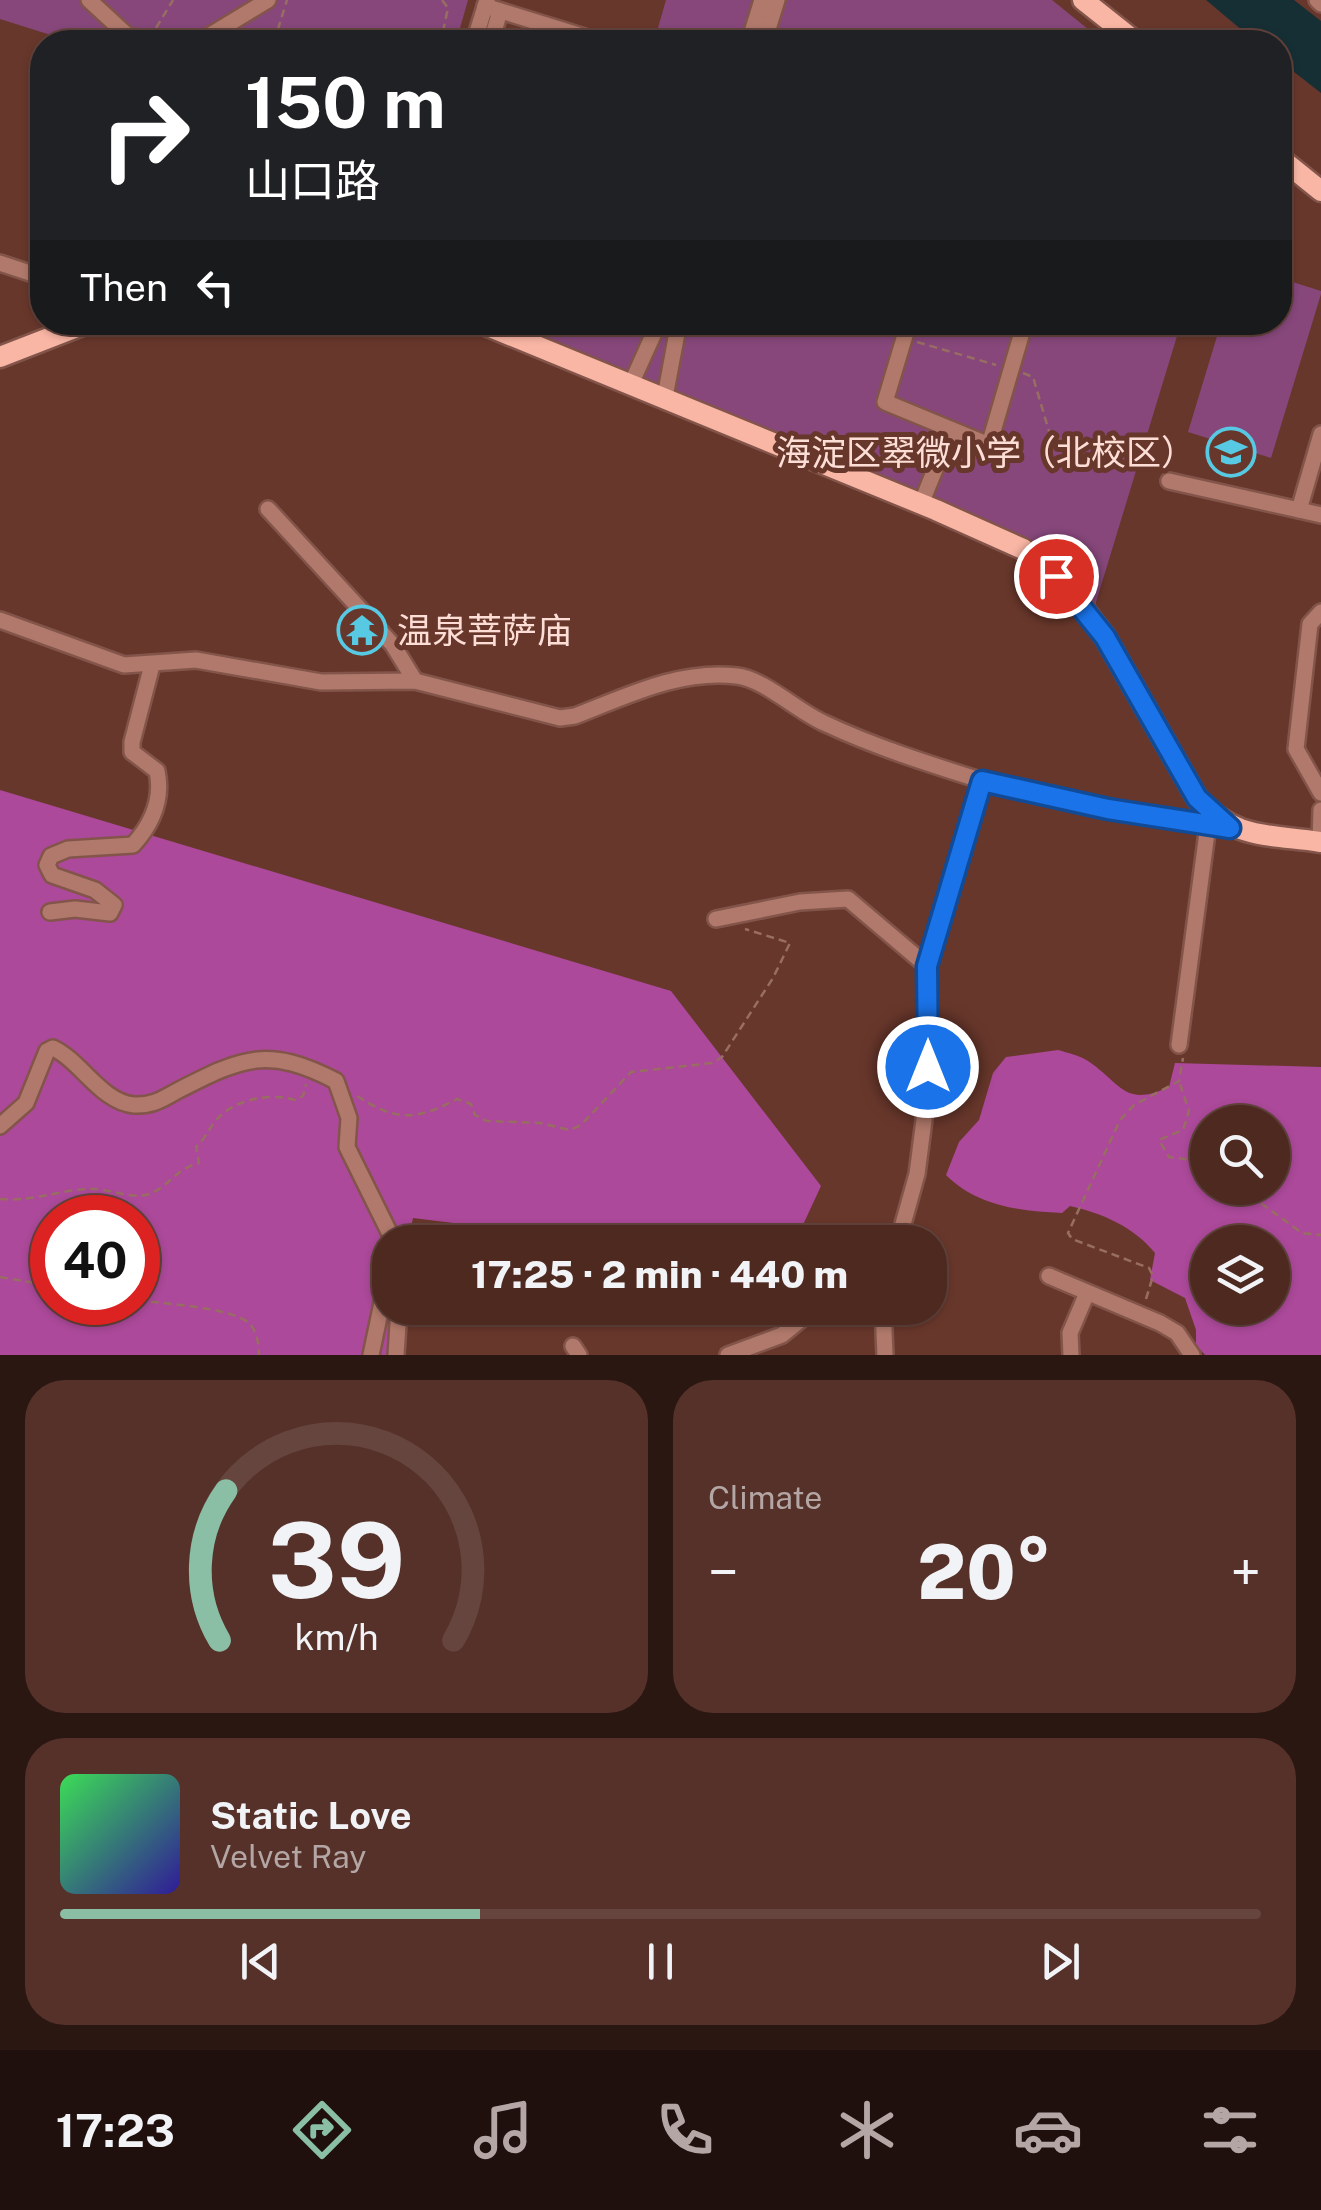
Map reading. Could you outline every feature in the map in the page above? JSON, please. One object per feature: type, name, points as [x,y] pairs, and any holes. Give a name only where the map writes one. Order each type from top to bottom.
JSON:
[{"type":"main road","points":[[1083,0],[1121,30]]},
{"type":"main road","points":[[1292,168],[1321,191]]},
{"type":"main road","points":[[0,357],[57,335]]},
{"type":"main road","points":[[526,335],[631,384],[1023,549],[1056,576],[1105,637],[1197,798],[1219,827],[1320,842]]},
{"type":"street","points":[[89,0],[122,30]]},
{"type":"street","points":[[218,30],[268,0]]},
{"type":"street","points":[[752,30],[762,0]]},
{"type":"street","points":[[768,30],[777,0]]},
{"type":"street","points":[[480,30],[491,6],[549,30]]},
{"type":"street","points":[[0,262],[30,273]]},
{"type":"street","points":[[631,384],[654,335]]},
{"type":"street","points":[[665,398],[677,335]]},
{"type":"street","points":[[905,335],[885,402],[989,445],[1021,335]]},
{"type":"street","points":[[921,504],[951,430]]},
{"type":"street","points":[[1299,510],[1321,434]]},
{"type":"street","points":[[1169,481],[1321,515]]},
{"type":"street","points":[[268,509],[393,645],[415,682]]},
{"type":"street","points":[[1321,612],[1310,624],[1296,749],[1321,794]]},
{"type":"street","points":[[0,620],[124,665],[196,660],[321,682],[415,682],[560,718],[691,676],[754,679],[820,722],[881,748],[982,781],[1108,809],[1219,827],[1178,1046]]},
{"type":"street","points":[[50,912],[75,909],[110,913],[114,905],[95,890],[52,875],[47,864],[50,856],[68,849],[107,850],[133,844],[147,829],[160,784],[157,771],[132,752],[132,742],[152,665]]},
{"type":"street","points":[[903,1225],[917,1174],[924,1120],[927,966],[982,781]]},
{"type":"street","points":[[1320,842],[1321,810]]},
{"type":"street","points":[[716,919],[800,902],[848,899],[927,966]]},
{"type":"street","points":[[0,1126],[26,1103],[47,1051],[53,1048],[112,1096],[130,1105],[157,1103],[248,1058],[300,1063],[336,1081],[349,1118],[348,1147],[386,1225]]},
{"type":"street","points":[[1048,1276],[1177,1333],[1184,1352]]},
{"type":"street","points":[[1071,1355],[1070,1333],[1087,1292]]},
{"type":"street","points":[[371,1355],[377,1325]]},
{"type":"street","points":[[396,1355],[398,1325]]},
{"type":"street","points":[[728,1355],[782,1334],[793,1325]]},
{"type":"street","points":[[884,1325],[885,1355]]},
{"type":"path","points":[[158,30],[160,19],[173,0]]},
{"type":"path","points":[[278,30],[287,0]]},
{"type":"path","points":[[442,0],[448,8],[443,30]]},
{"type":"path","points":[[920,335],[1033,377],[1051,438],[1073,443]]},
{"type":"path","points":[[336,1081],[384,1114],[428,1112],[457,1099],[472,1104],[475,1115],[487,1121],[540,1122],[570,1130],[581,1125],[632,1072],[722,1058],[773,978],[790,943],[744,929]]},
{"type":"path","points":[[1178,1046],[1178,1052],[1184,1054],[1179,1081],[1190,1111],[1183,1130],[1159,1140],[1170,1157],[1190,1160]]},
{"type":"path","points":[[0,1199],[24,1202],[92,1189],[142,1196],[156,1192],[174,1174],[199,1163],[196,1147],[210,1135],[220,1116],[254,1099],[278,1095],[296,1100],[302,1096],[312,1069]]},
{"type":"path","points":[[1140,1315],[1153,1276],[1149,1268],[1072,1239],[1068,1233],[1120,1120],[1134,1105],[1179,1081]]},
{"type":"path","points":[[1263,1205],[1302,1234],[1321,1235]]},
{"type":"path","points":[[0,1278],[30,1283]]},
{"type":"path","points":[[160,1303],[234,1315],[250,1325],[259,1342],[259,1355]]},
{"type":"shaded area","points":[[0,0],[468,0],[459,30],[35,30],[0,19]]},
{"type":"shaded area","points":[[666,0],[1052,0],[1089,30],[657,30]]},
{"type":"shaded area","points":[[1292,282],[1321,291],[1271,458],[1188,432],[1217,335],[1292,335]]},
{"type":"shaded area","points":[[532,335],[1177,335],[1093,612],[1061,572]]},
{"type":"shaded area","points":[[0,790],[671,991],[821,1186],[803,1225],[469,1225],[413,1218],[412,1225],[372,1225],[372,1325],[395,1325],[391,1355],[0,1355]]},
{"type":"shaded area","points":[[1058,1050],[1085,1059],[1124,1090],[1142,1095],[1169,1087],[1175,1063],[1321,1067],[1321,1355],[1205,1355],[1196,1345],[1194,1325],[1290,1325],[1290,1225],[1190,1225],[1190,1313],[1185,1298],[1150,1280],[1155,1253],[1127,1229],[1070,1206],[1062,1213],[1000,1205],[971,1194],[946,1175],[959,1142],[979,1120],[993,1073],[1006,1057]]},
{"type":"water","points":[[1206,0],[1294,0],[1321,21],[1321,93],[1292,70],[1292,30],[1242,30]]},
{"type":"place","name":"海淀区翠微小学（北校区）","points":[[1231,452]]},
{"type":"place","name":"温泉菩萨庙","points":[[362,630]]},
{"type":"route","points":[[928,1067],[927,966],[982,781],[1108,809],[1230,828],[1197,798],[1105,637],[1056,576]]}]
